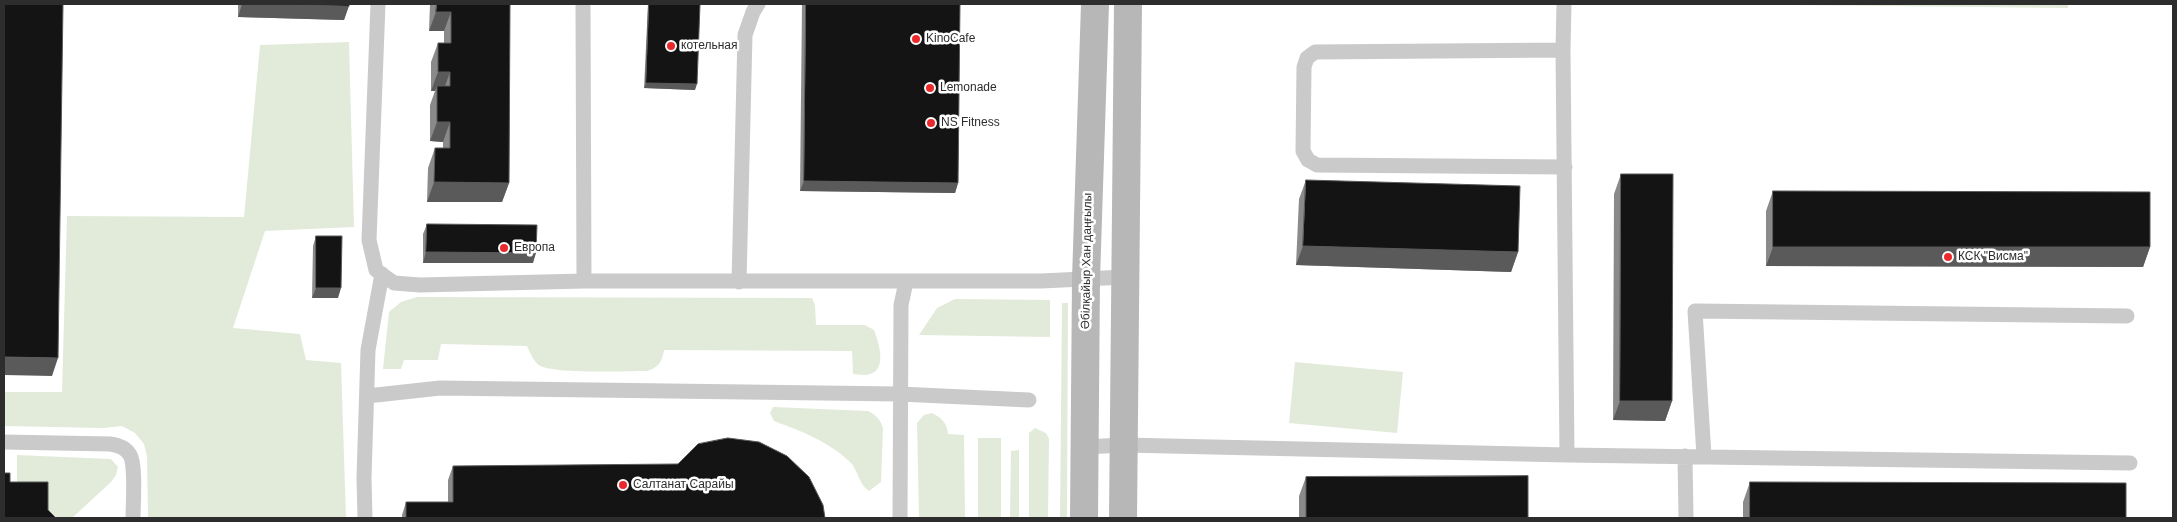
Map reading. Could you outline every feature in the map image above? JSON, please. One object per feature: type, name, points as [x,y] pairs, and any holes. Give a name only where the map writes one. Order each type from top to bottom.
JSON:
[{"type":"main road","name":"Әбілқайыр Хан даңғылы","points":[[1084,518],[1086,280],[1095,4]]},
{"type":"main road","points":[[1123,518],[1128,4]]},
{"type":"lane","points":[[378,4],[369,240],[376,270],[394,283],[584,281],[906,282],[1086,280],[1126,277]]},
{"type":"lane","points":[[583,4],[584,281]]},
{"type":"lane","points":[[739,282],[745,35],[752,12],[758,4]]},
{"type":"lane","points":[[1564,4],[1567,455]]},
{"type":"lane","points":[[1564,50],[1314,52],[1307,58],[1304,67],[1303,151],[1308,160],[1317,165],[1565,167]]},
{"type":"lane","points":[[365,518],[364,478],[368,350],[382,274]]},
{"type":"lane","points":[[900,518],[899,394],[901,305],[906,282]]},
{"type":"lane","points":[[1704,456],[1695,311],[2128,316]]},
{"type":"lane","points":[[366,396],[440,388],[899,394],[1029,400]]},
{"type":"lane","points":[[4,442],[110,444],[125,450],[130,456],[132,465],[134,518]]},
{"type":"lane","points":[[1084,447],[1124,445],[1567,455],[2130,463]]},
{"type":"lane","points":[[1685,456],[1686,518]]},
{"type":"green space","points":[[1696,4],[2068,4],[2068,8]]},
{"type":"green space","points":[[349,42],[354,227],[265,231],[233,328],[300,334],[306,360],[341,363],[346,518],[148,518],[147,457],[144,444],[135,433],[122,426],[103,428],[4,426],[4,392],[62,392],[67,216],[244,217],[260,45]]},
{"type":"green space","points":[[417,297],[812,298],[815,305],[816,325],[865,325],[874,330],[879,347],[880,361],[876,371],[864,375],[853,374],[852,351],[664,350],[659,364],[647,371],[576,371],[549,369],[540,366],[534,360],[527,346],[441,344],[438,360],[404,360],[401,369],[383,369],[389,312],[401,302]]},
{"type":"green space","points":[[955,299],[1050,300],[1050,337],[919,335],[937,308]]},
{"type":"green space","points":[[1062,303],[1068,303],[1067,518],[1060,518]]},
{"type":"green space","points":[[1295,362],[1403,372],[1397,433],[1289,423]]},
{"type":"green space","points":[[773,407],[868,411],[873,414],[883,428],[881,482],[869,491],[863,485],[853,465],[833,448],[814,437],[774,421],[770,413]]},
{"type":"green space","points":[[932,413],[943,421],[948,434],[964,435],[965,518],[919,518],[917,423],[924,415]]},
{"type":"green space","points":[[1035,428],[1046,433],[1049,439],[1048,518],[1029,518],[1029,433]]},
{"type":"green space","points":[[978,438],[1001,438],[1001,518],[978,518]]},
{"type":"green space","points":[[1019,450],[1019,517],[1010,517],[1011,451]]},
{"type":"green space","points":[[17,455],[111,459],[118,467],[116,475],[111,482],[72,518],[43,518],[17,495]]},
{"type":"building","points":[[4,4],[63,4],[58,358],[4,357]]},
{"type":"building","points":[[257,4],[349,4],[349,6]]},
{"type":"building","points":[[437,4],[510,4],[509,183],[434,182],[435,148],[450,148],[450,122],[437,122],[437,86],[450,86],[450,72],[438,72],[438,43],[451,43],[451,12],[436,12]]},
{"type":"building","name":"котельная","points":[[649,4],[700,4],[697,84],[646,83]]},
{"type":"building","points":[[806,4],[960,4],[958,183],[804,181]]},
{"type":"building","points":[[1621,174],[1673,174],[1672,401],[1620,401]]},
{"type":"building","points":[[1306,180],[1520,186],[1518,252],[1303,246]]},
{"type":"building","points":[[1773,191],[2150,192],[2150,247],[1773,247]]},
{"type":"building","points":[[427,224],[537,225],[536,253],[426,252]]},
{"type":"building","points":[[316,236],[342,236],[341,288],[316,288]]},
{"type":"building","name":"Салтанат Сарайы","points":[[728,438],[759,442],[787,456],[809,477],[823,505],[825,518],[406,518],[406,502],[453,502],[453,466],[678,464],[698,444]]},
{"type":"building","points":[[4,473],[10,473],[10,482],[48,482],[48,510],[56,518],[4,518]]},
{"type":"building","points":[[1528,476],[1528,518],[1306,518],[1306,477]]},
{"type":"building","points":[[1750,482],[2126,483],[2126,518],[1750,518]]},
{"type":"place","name":"KinoCafe","points":[[916,39]]},
{"type":"place","name":"котельная","points":[[671,46]]},
{"type":"place","name":"Lemonade","points":[[930,88]]},
{"type":"place","name":"NS Fitness","points":[[931,123]]},
{"type":"place","name":"Европа","points":[[504,248]]},
{"type":"place","name":"КСК \"Висма\"","points":[[1948,257]]},
{"type":"place","name":"Салтанат Сарайы","points":[[623,485]]}]
